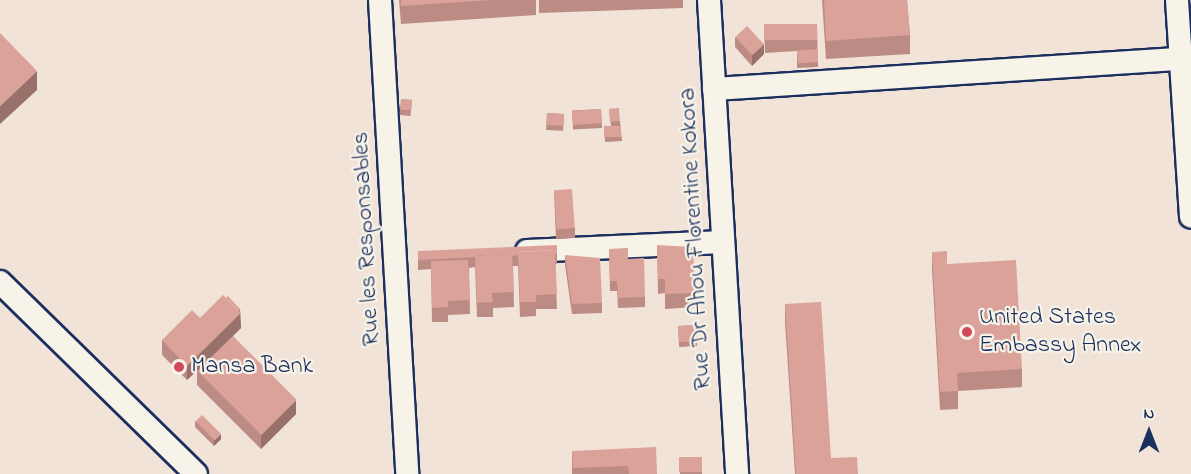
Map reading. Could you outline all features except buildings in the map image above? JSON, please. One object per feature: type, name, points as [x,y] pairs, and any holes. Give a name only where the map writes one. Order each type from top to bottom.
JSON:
[{"type":"street","name":"Rue les Responsables","points":[[380,0],[408,474]]},
{"type":"street","name":"Rue Dr Ahou Florentine Kokora","points":[[708,0],[737,474]]},
{"type":"street","points":[[1177,0],[1191,217]]},
{"type":"street","points":[[714,89],[1181,59]]},
{"type":"street","points":[[500,253],[723,242]]},
{"type":"street","points":[[0,282],[196,474]]},
{"type":"place","name":"United States Embassy Annex","points":[[967,332]]},
{"type":"place","name":"Mansa Bank","points":[[179,367]]}]
